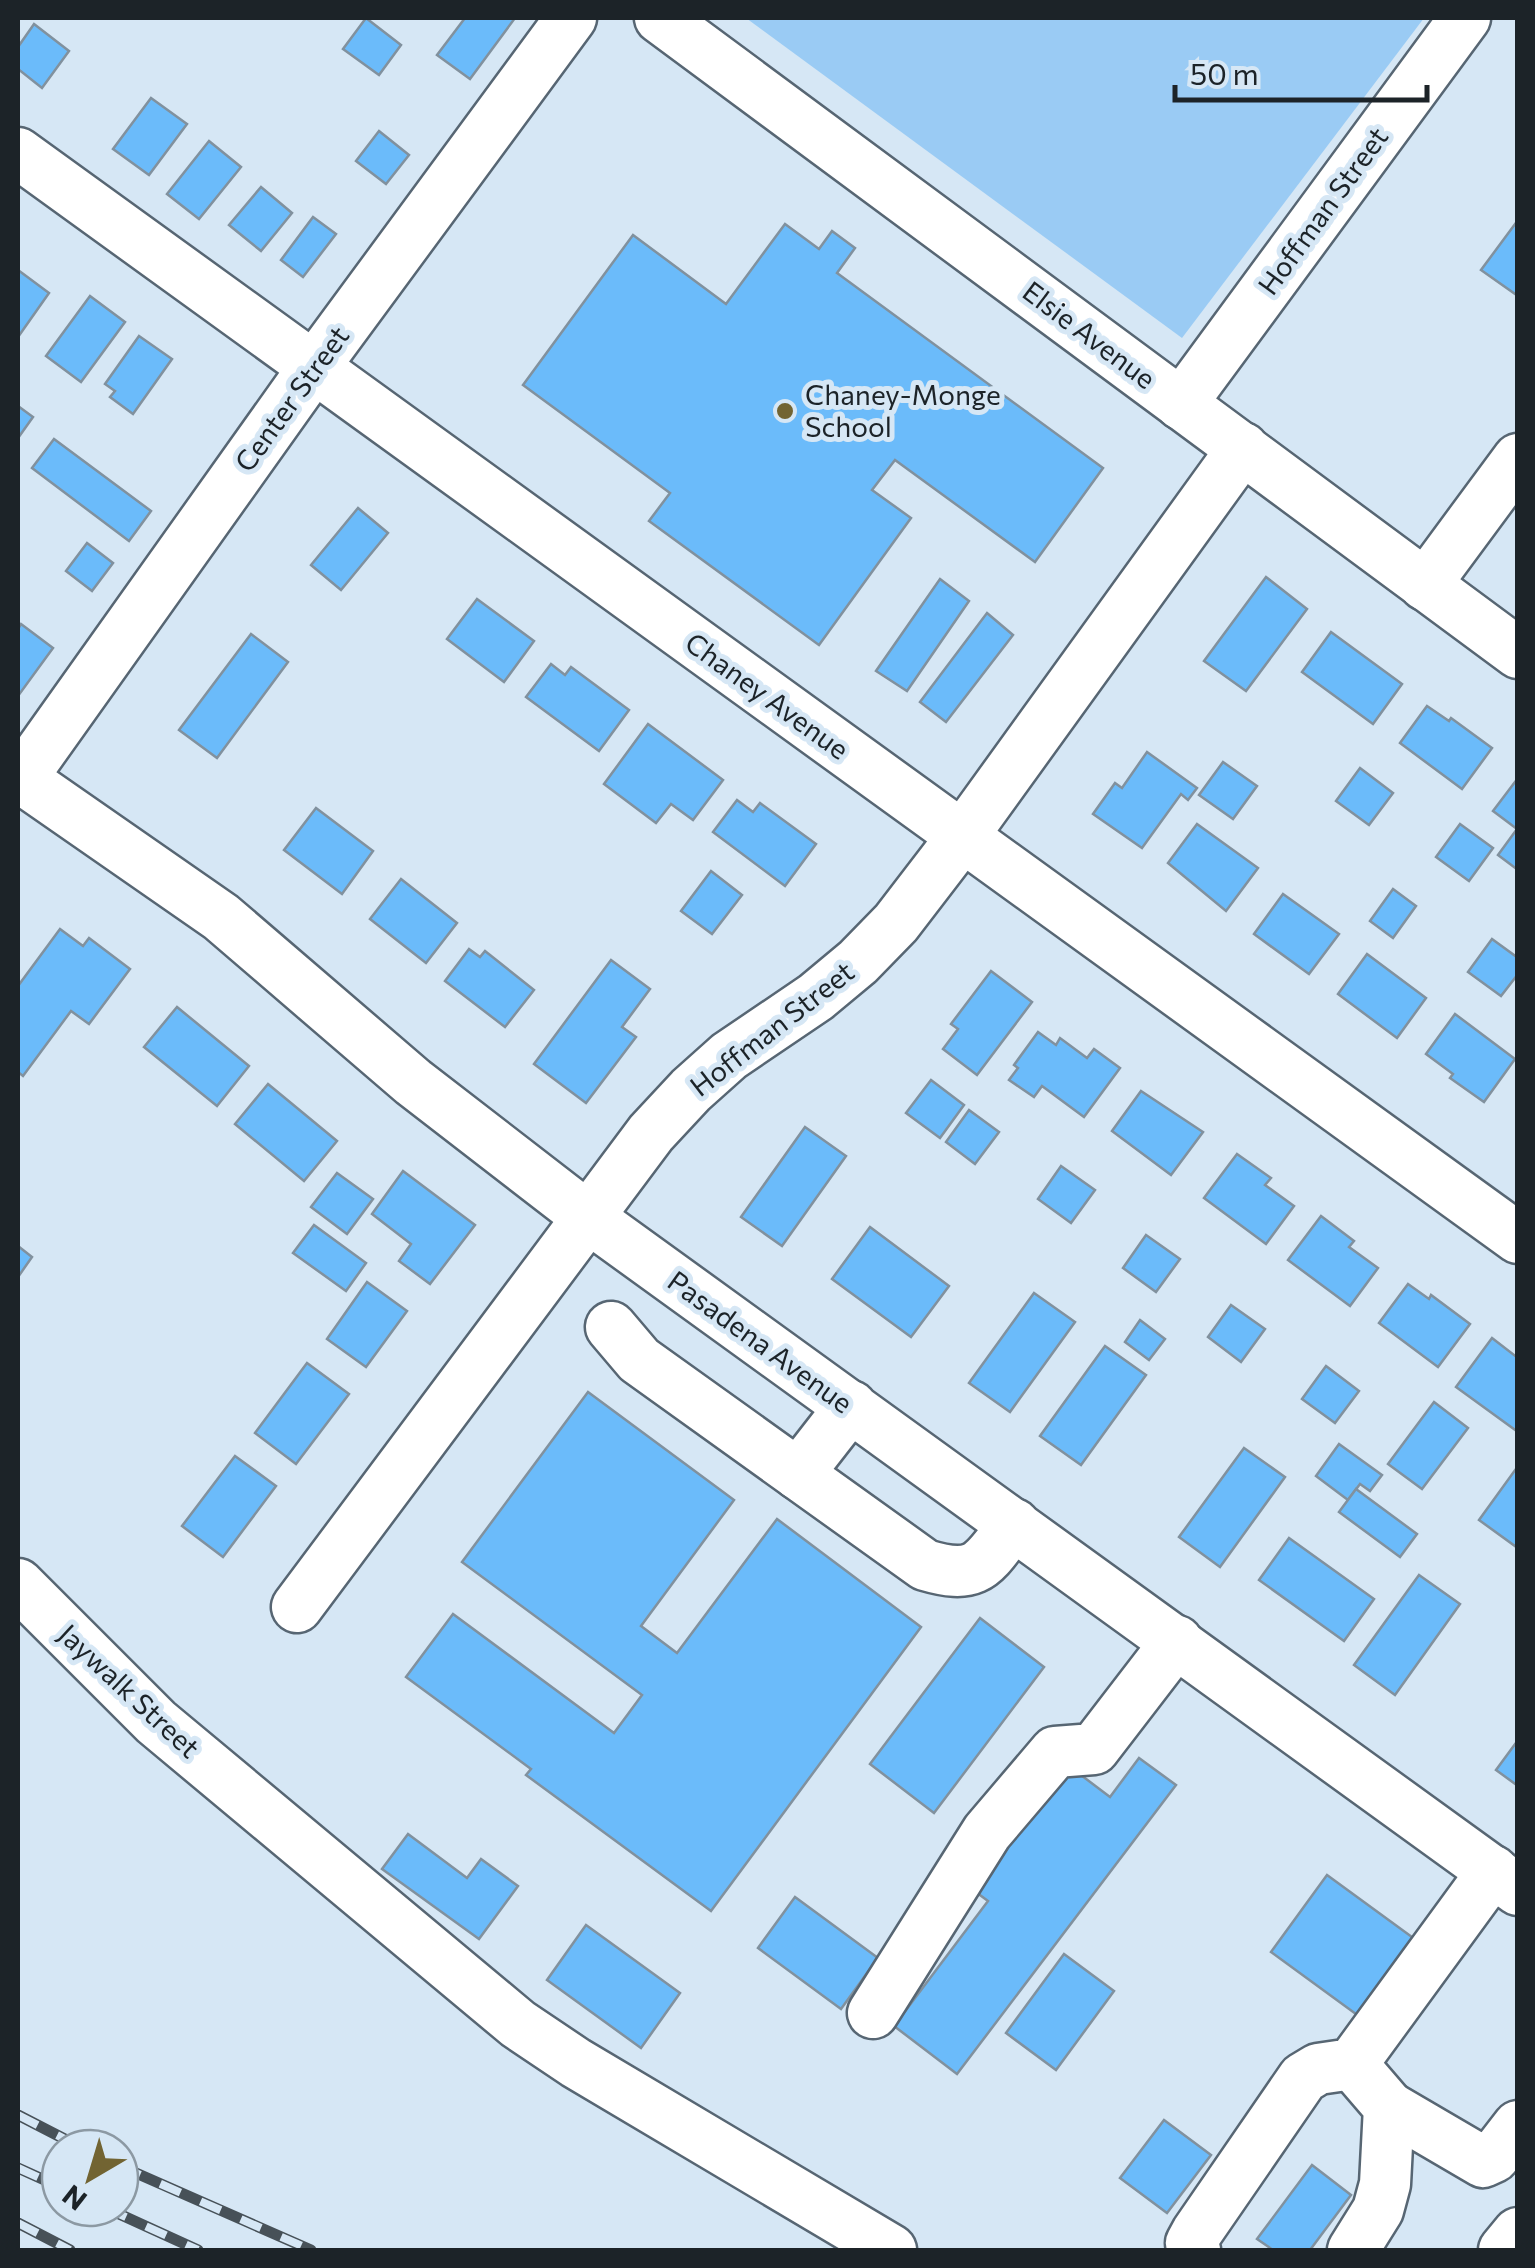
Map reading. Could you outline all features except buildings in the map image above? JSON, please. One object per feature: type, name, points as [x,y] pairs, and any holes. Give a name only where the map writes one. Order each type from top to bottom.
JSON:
[{"type":"street","name":"Center Street","points":[[19,779],[314,367],[572,18]]},
{"type":"street","name":"Elsie Avenue","points":[[660,18],[1518,653]]},
{"type":"street","name":"Hoffman Street","points":[[1182,404],[1465,18]]},
{"type":"street","name":"Chaney Avenue","points":[[18,153],[1518,1238]]},
{"type":"street","name":"Hoffman Street","points":[[296,1607],[651,1134],[729,1056],[816,997],[858,962],[896,922],[962,837],[1243,448]]},
{"type":"street","points":[[1424,585],[1518,459]]},
{"type":"street","name":"Pasadena Avenue","points":[[19,779],[221,917],[413,1082],[588,1218],[1505,1880]]},
{"type":"street","points":[[612,1327],[639,1360],[925,1565],[954,1573],[982,1565],[1014,1524]]},
{"type":"street","points":[[798,1474],[851,1406]]},
{"type":"street","name":"Jaywalk Street","points":[[18,1584],[156,1722],[518,2024],[576,2063],[891,2250]]},
{"type":"street","points":[[872,2013],[987,1832],[1055,1752],[1094,1749],[1178,1642]]},
{"type":"street","points":[[1195,2250],[1191,2243],[1197,2232],[1303,2078],[1318,2069],[1352,2064],[1505,1880]]},
{"type":"street","points":[[1352,2064],[1389,2107],[1483,2162],[1494,2158],[1518,2126]]},
{"type":"street","points":[[1353,2250],[1378,2210],[1385,2184],[1389,2107]]},
{"type":"street","points":[[1504,2250],[1518,2232]]},
{"type":"shaded area","points":[[746,18],[1424,18],[1182,338]]},
{"type":"railway","points":[[18,2115],[43,2128]]},
{"type":"railway","points":[[18,2168],[40,2178]]},
{"type":"railway","points":[[140,2175],[311,2250]]},
{"type":"railway","points":[[18,2223],[70,2250]]},
{"type":"railway","points":[[140,2224],[198,2250]]},
{"type":"place","name":"Chaney-Monge School","points":[[785,411]]}]
